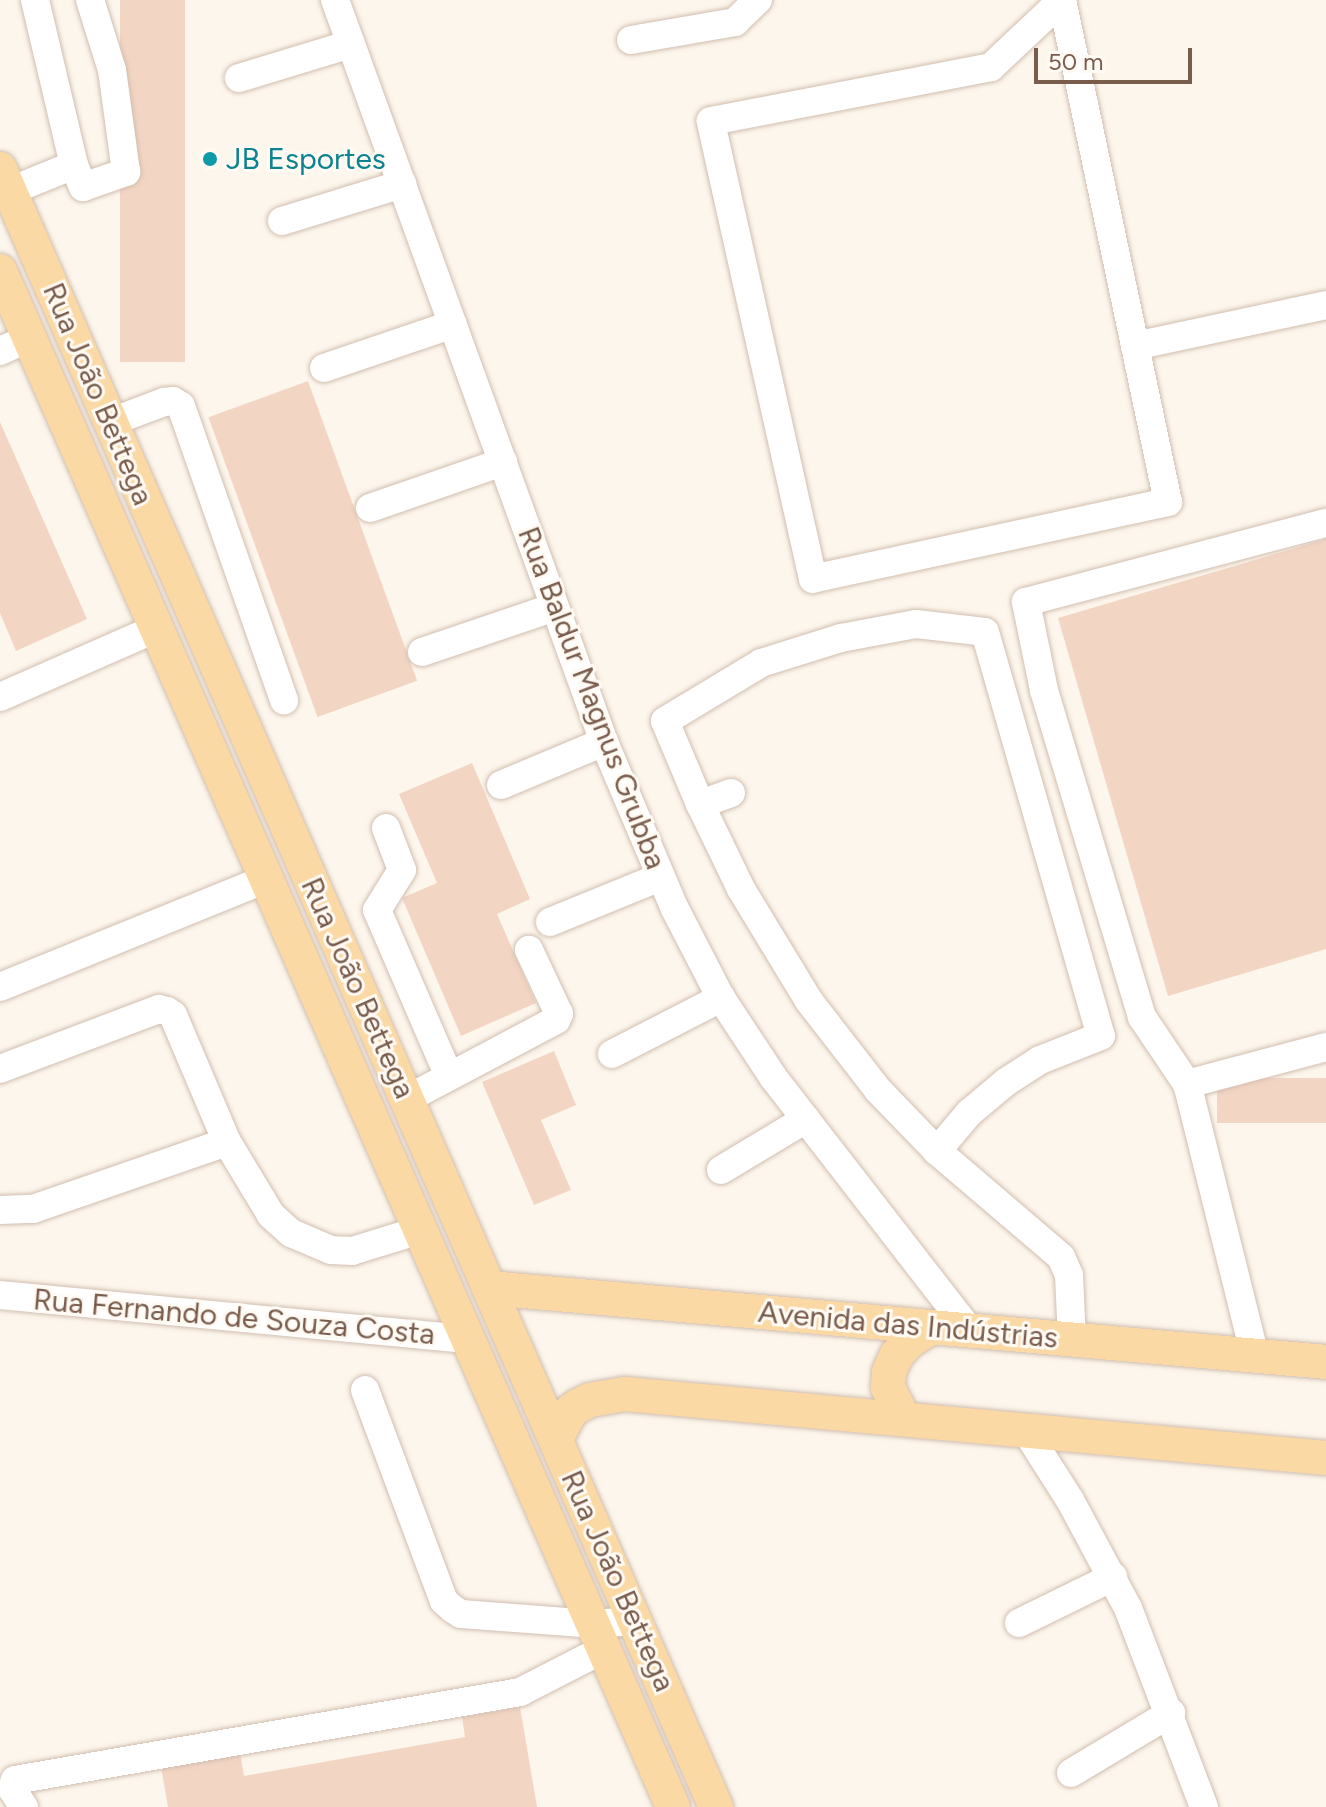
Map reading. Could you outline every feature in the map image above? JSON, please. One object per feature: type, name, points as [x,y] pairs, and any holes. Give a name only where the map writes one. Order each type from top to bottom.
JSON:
[{"type":"main road","name":"Rua João Bettega","points":[[5,180],[716,1807]]},
{"type":"main road","name":"Rua João Bettega","points":[[0,271],[15,345],[115,533],[673,1807]]},
{"type":"main road","points":[[115,533],[151,516]]},
{"type":"main road","points":[[133,576],[170,559]]},
{"type":"main road","points":[[420,1230],[457,1215]]},
{"type":"main road","name":"Avenida das Indústrias","points":[[489,1288],[1326,1362]]},
{"type":"main road","points":[[904,1419],[888,1387],[889,1372],[908,1342],[932,1327]]},
{"type":"main road","points":[[556,1439],[571,1411],[578,1406],[590,1400],[624,1394],[1326,1458]]},
{"type":"main road","points":[[598,1636],[638,1627]]},
{"type":"street","points":[[35,0],[74,165],[83,187],[126,172],[112,70],[90,0]]},
{"type":"street","name":"Rua Baldur Magnus Grubba","points":[[335,0],[604,742],[660,877],[721,998],[806,1119],[970,1331]]},
{"type":"street","points":[[631,40],[735,22],[758,0]]},
{"type":"street","points":[[1062,0],[1168,502],[813,579],[711,121],[991,67],[1062,0]]},
{"type":"street","points":[[239,78],[351,44]]},
{"type":"street","points":[[5,180],[74,165]]},
{"type":"street","points":[[282,221],[402,184]]},
{"type":"street","points":[[1135,346],[1326,305]]},
{"type":"street","points":[[324,368],[453,324]]},
{"type":"street","points":[[111,422],[164,402],[173,401],[181,406],[284,700]]},
{"type":"street","points":[[370,508],[503,462]]},
{"type":"street","points":[[1255,1356],[1187,1084],[1142,1017],[1044,690],[1026,602],[1326,523]]},
{"type":"street","points":[[422,652],[555,607]]},
{"type":"street","points":[[937,1151],[969,1113],[1006,1082],[1040,1060],[1101,1036],[985,632],[916,624],[877,630],[761,663],[665,721],[741,889],[809,1001],[878,1090],[937,1151],[1061,1257],[1069,1275],[1072,1340]]},
{"type":"street","points":[[0,697],[157,628]]},
{"type":"street","points":[[501,785],[604,742]]},
{"type":"street","points":[[700,804],[731,793]]},
{"type":"street","points":[[386,828],[402,870],[377,910],[449,1076]]},
{"type":"street","points":[[550,922],[660,877]]},
{"type":"street","points":[[0,987],[266,879]]},
{"type":"street","points":[[407,1099],[556,1020],[559,1014],[529,950]]},
{"type":"street","points":[[612,1054],[721,998]]},
{"type":"street","points":[[0,1069],[159,1009],[167,1011],[173,1015],[227,1142],[271,1215],[311,1244],[331,1250],[352,1251],[420,1230]]},
{"type":"street","points":[[1187,1084],[1326,1047]]},
{"type":"street","points":[[721,1170],[806,1119]]},
{"type":"street","points":[[0,1210],[33,1209],[227,1142]]},
{"type":"street","name":"Rua Fernando de Souza Costa","points":[[0,1295],[469,1339]]},
{"type":"street","points":[[365,1390],[444,1601],[461,1614],[598,1636]]},
{"type":"street","points":[[1026,1431],[1113,1577],[1171,1713],[1204,1807]]},
{"type":"street","points":[[1019,1623],[1113,1577]]},
{"type":"street","points":[[24,1807],[12,1789],[15,1780],[520,1692],[598,1636]]},
{"type":"street","points":[[1071,1773],[1171,1713]]},
{"type":"building","points":[[120,0],[185,0],[185,362],[120,362]]},
{"type":"building","points":[[308,381],[417,681],[317,717],[208,417]]},
{"type":"building","points":[[0,422],[87,619],[16,651],[0,613]]},
{"type":"building","points":[[1326,539],[1326,949],[1168,996],[1058,618]]},
{"type":"building","points":[[472,763],[530,899],[497,914],[536,1003],[461,1036],[402,898],[437,883],[399,794]]},
{"type":"building","points":[[554,1051],[576,1105],[541,1120],[571,1190],[534,1205],[482,1082]]},
{"type":"building","points":[[1217,1078],[1326,1078],[1326,1123],[1217,1123]]},
{"type":"building","points":[[520,1707],[537,1807],[168,1807],[159,1755],[238,1741],[244,1776],[465,1737],[462,1717]]},
{"type":"place","name":"JB Esportes","points":[[210,159]]}]
